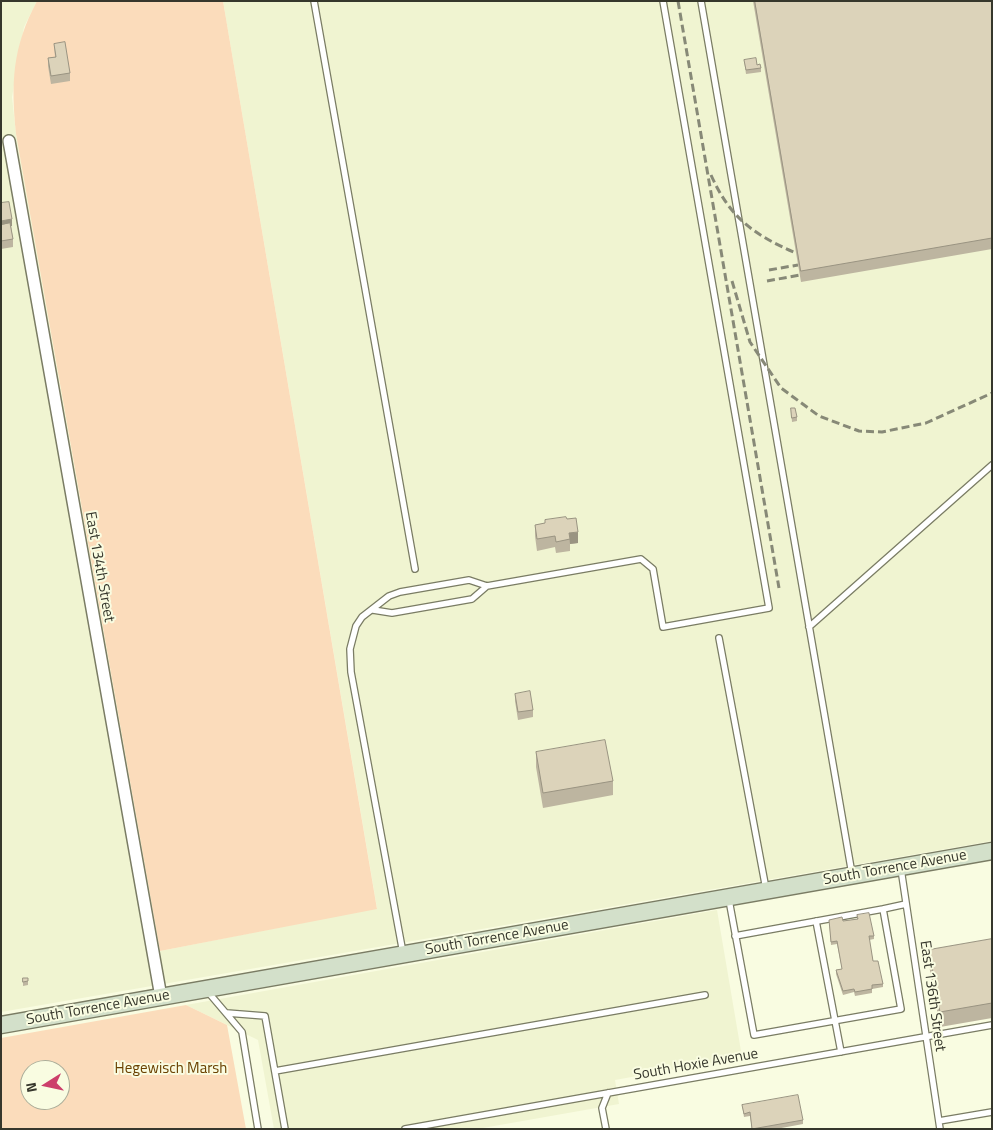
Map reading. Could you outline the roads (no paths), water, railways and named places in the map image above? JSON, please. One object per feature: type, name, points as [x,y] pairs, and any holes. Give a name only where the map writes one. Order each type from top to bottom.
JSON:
[{"type":"main road","name":"South Torrence Avenue","points":[[1,1025],[992,851]]},
{"type":"street","name":"East 134th Street","points":[[9,141],[160,997]]},
{"type":"lane","points":[[314,1],[415,569]]},
{"type":"lane","points":[[403,955],[350,660],[352,637],[362,617],[389,596],[400,592],[469,580],[487,586],[641,558],[653,569],[663,627],[769,608],[663,1]]},
{"type":"lane","points":[[701,1],[853,876]]},
{"type":"lane","points":[[809,627],[992,466]]},
{"type":"lane","points":[[373,610],[392,613],[472,599],[487,586]]},
{"type":"lane","points":[[719,638],[766,891]]},
{"type":"lane","name":"East 136th Street","points":[[901,867],[940,1129]]},
{"type":"lane","points":[[728,898],[754,1035],[901,1009],[883,909]]},
{"type":"lane","points":[[736,936],[906,904]]},
{"type":"lane","points":[[816,921],[841,1052]]},
{"type":"lane","points":[[206,989],[242,1032],[258,1129]]},
{"type":"lane","points":[[275,1071],[705,995]]},
{"type":"lane","points":[[227,1013],[265,1016],[284,1129]]},
{"type":"lane","name":"South Hoxie Avenue","points":[[405,1129],[992,1025]]},
{"type":"lane","points":[[606,1129],[602,1108],[608,1093]]},
{"type":"lane","points":[[939,1121],[992,1112]]},
{"type":"railway","points":[[678,1],[779,588]]},
{"type":"railway","points":[[711,175],[718,190],[735,214],[756,232],[796,253]]},
{"type":"railway","points":[[769,270],[798,265]]},
{"type":"railway","points":[[767,281],[800,275]]},
{"type":"railway","points":[[732,281],[750,342],[781,388],[819,416],[859,431],[882,432],[926,423],[992,393]]},
{"type":"park label","name":"Hegewisch Marsh","points":[[171,1069]]}]
